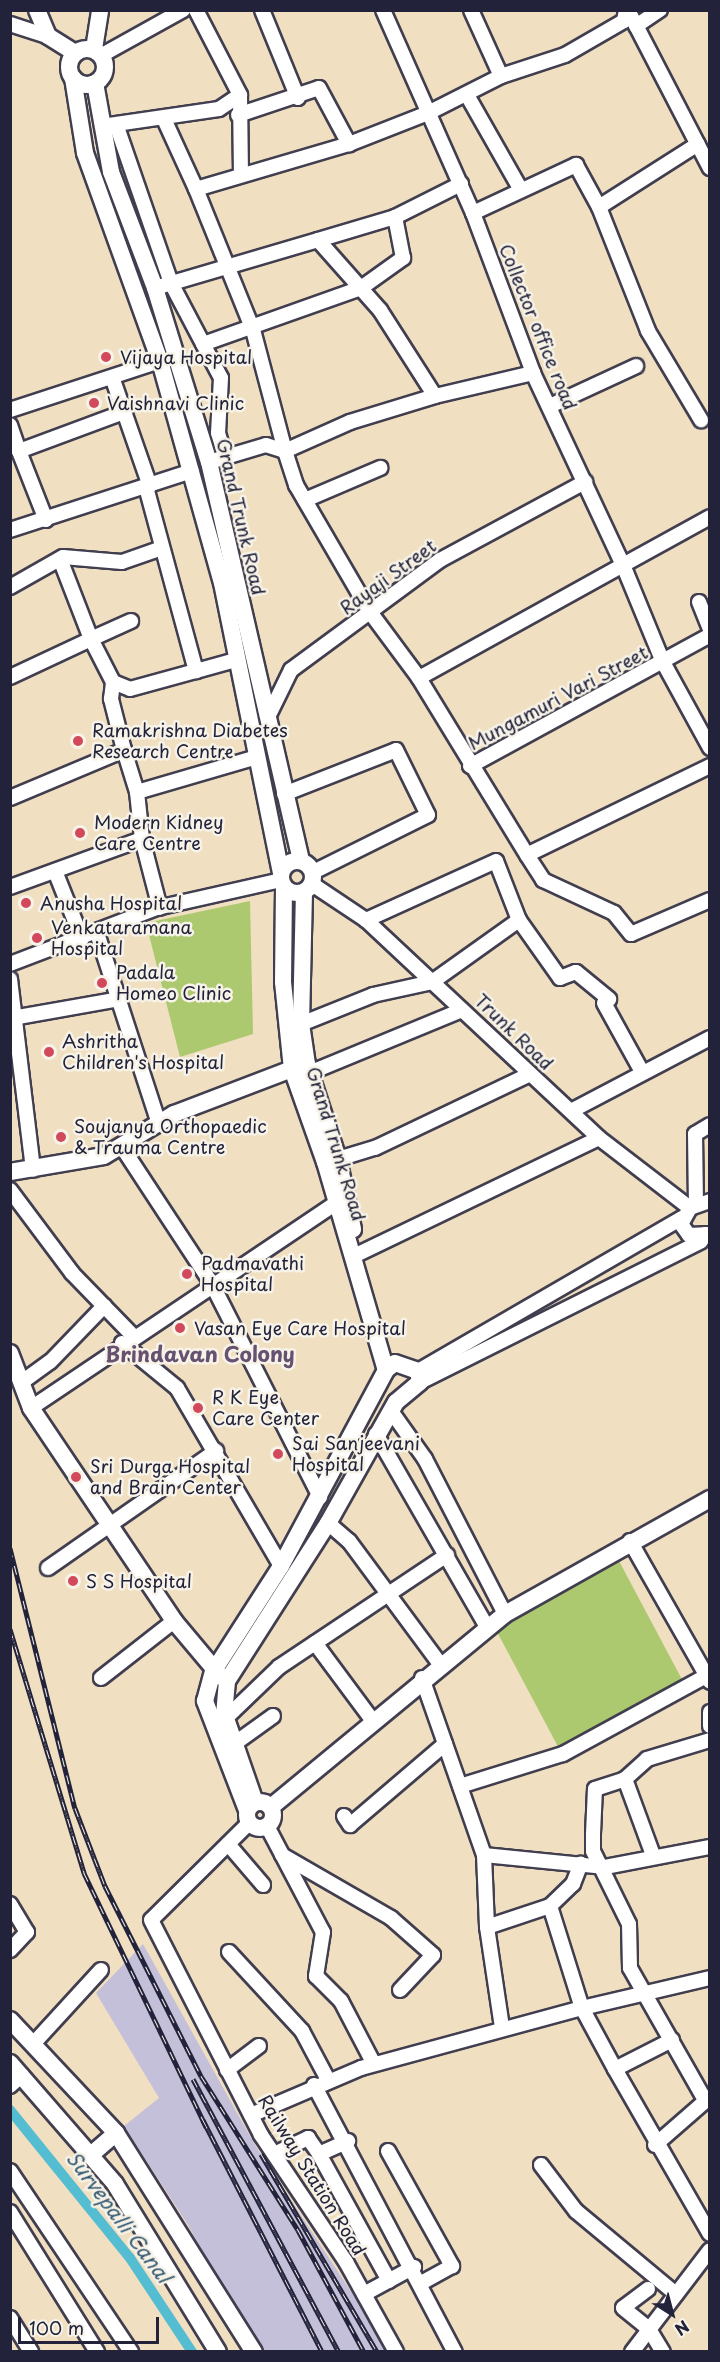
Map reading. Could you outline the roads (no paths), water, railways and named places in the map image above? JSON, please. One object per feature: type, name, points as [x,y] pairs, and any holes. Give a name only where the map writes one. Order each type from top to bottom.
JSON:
[{"type":"main road","points":[[37,10],[48,36],[75,53],[98,52]]},
{"type":"main road","points":[[75,53],[69,62],[73,78],[95,83],[106,71],[98,52],[100,10]]},
{"type":"main road","name":"Grand Trunk Road","points":[[73,78],[85,153],[160,361],[192,471],[236,660],[282,880],[283,981],[335,1204],[388,1371]]},
{"type":"main road","name":"Grand Trunk Road","points":[[95,83],[109,125],[111,172],[163,285],[217,460],[270,713],[284,794],[307,877],[301,1024],[303,1069]]},
{"type":"main road","points":[[288,863],[307,877],[282,880],[288,863]]},
{"type":"main road","points":[[10,1172],[33,1170],[122,1147],[159,1124],[303,1069],[338,1159],[358,1254],[388,1371],[393,1406]]},
{"type":"main road","points":[[10,1353],[32,1408],[111,1521],[174,1621],[220,1676],[226,1718],[250,1812]]},
{"type":"main road","points":[[388,1371],[419,1376]]},
{"type":"main road","points":[[271,1808],[267,1826],[250,1812],[208,1713],[220,1676],[388,1371]]},
{"type":"main road","points":[[220,1676],[328,1523],[393,1406],[419,1376]]},
{"type":"main road","points":[[250,1812],[271,1808],[422,1678],[505,1614],[630,1541],[710,1499]]},
{"type":"main road","points":[[10,2020],[116,2133],[254,2352]]},
{"type":"main road","points":[[14,2075],[92,2154],[218,2352]]},
{"type":"main road","points":[[92,2154],[116,2133]]},
{"type":"street","points":[[98,52],[183,10]]},
{"type":"street","points":[[196,10],[240,95],[238,115],[241,173]]},
{"type":"street","points":[[262,10],[298,98]]},
{"type":"street","name":"Collector office road","points":[[383,10],[473,213],[533,373],[623,564],[663,662],[710,748]]},
{"type":"street","points":[[471,10],[501,76]]},
{"type":"street","points":[[196,189],[241,173],[349,144],[428,113],[501,76],[565,55],[626,16],[660,10]]},
{"type":"street","points":[[626,16],[702,147],[710,168]]},
{"type":"street","points":[[10,24],[48,36]]},
{"type":"street","points":[[238,115],[298,98],[319,88],[349,144]]},
{"type":"street","points":[[109,125],[164,119],[219,109],[240,95]]},
{"type":"street","points":[[467,95],[521,189]]},
{"type":"street","points":[[164,119],[230,263],[254,330],[285,451],[305,500],[370,612],[419,678],[514,843],[527,855],[543,880],[614,913],[631,934],[710,900]]},
{"type":"street","points":[[599,207],[702,147]]},
{"type":"street","points":[[473,213],[576,165],[599,207],[648,332],[701,420]]},
{"type":"street","points":[[461,184],[395,217],[230,263],[163,285],[203,344],[224,388],[217,460],[266,445],[285,451],[330,430],[435,396],[533,373]]},
{"type":"street","points":[[203,344],[254,330],[361,288],[402,258],[395,217]]},
{"type":"street","points":[[318,240],[361,288],[435,396]]},
{"type":"street","points":[[10,410],[160,361]]},
{"type":"street","points":[[550,406],[636,366]]},
{"type":"street","points":[[112,377],[148,487],[162,548],[196,671]]},
{"type":"street","points":[[19,451],[124,412]]},
{"type":"street","points":[[10,425],[46,520]]},
{"type":"street","points":[[305,500],[380,468]]},
{"type":"street","points":[[10,530],[192,471]]},
{"type":"street","name":"Rayaji Street","points":[[270,713],[291,670],[440,560],[585,482]]},
{"type":"street","points":[[419,678],[710,517]]},
{"type":"street","points":[[10,587],[60,559],[122,562],[162,548]]},
{"type":"street","points":[[60,559],[92,639],[113,682],[111,699],[137,792],[142,839],[160,908]]},
{"type":"street","points":[[699,602],[710,629]]},
{"type":"street","points":[[10,677],[131,621]]},
{"type":"street","name":"Mungamuri Vari Street","points":[[470,766],[710,635]]},
{"type":"street","points":[[113,682],[130,689],[236,660]]},
{"type":"street","points":[[10,798],[124,750]]},
{"type":"street","points":[[284,794],[396,750],[428,816],[307,877]]},
{"type":"street","points":[[137,792],[256,757]]},
{"type":"street","points":[[527,855],[710,766]]},
{"type":"street","points":[[10,887],[142,839]]},
{"type":"street","points":[[366,920],[496,861],[514,843]]},
{"type":"street","points":[[496,861],[519,920],[560,978],[576,972],[606,1001],[641,1070]]},
{"type":"street","points":[[55,871],[81,939]]},
{"type":"street","name":"Trunk Road","points":[[307,877],[366,920],[528,1075],[599,1138],[694,1208],[686,1233],[707,1234]]},
{"type":"street","points":[[10,964],[160,908],[282,880]]},
{"type":"street","points":[[301,1024],[373,995],[432,982],[519,920]]},
{"type":"street","points":[[97,933],[159,1124]]},
{"type":"street","points":[[10,979],[18,1017],[33,1170]]},
{"type":"street","points":[[18,1017],[120,999]]},
{"type":"street","points":[[303,1069],[462,1010]]},
{"type":"street","points":[[571,1111],[641,1070],[710,1038]]},
{"type":"street","points":[[338,1159],[375,1148],[528,1075]]},
{"type":"street","points":[[419,1376],[694,1208],[695,1134],[710,1125]]},
{"type":"street","points":[[358,1254],[599,1138]]},
{"type":"street","points":[[122,1147],[212,1284],[320,1497]]},
{"type":"street","points":[[10,1190],[128,1339],[177,1388],[216,1451],[281,1566]]},
{"type":"street","points":[[32,1408],[128,1339],[335,1204]]},
{"type":"street","points":[[419,1376],[701,1241],[707,1234]]},
{"type":"street","points":[[22,1382],[50,1362],[104,1306]]},
{"type":"street","points":[[393,1406],[425,1459],[505,1614]]},
{"type":"street","points":[[376,1434],[487,1627]]},
{"type":"street","points":[[48,1568],[111,1521],[216,1451]]},
{"type":"street","points":[[328,1523],[350,1541],[440,1664]]},
{"type":"street","points":[[460,1786],[563,1754],[708,1679],[630,1541]]},
{"type":"street","points":[[226,1718],[279,1667],[447,1555]]},
{"type":"street","points":[[102,1678],[174,1621]]},
{"type":"street","points":[[315,1643],[373,1721]]},
{"type":"street","points":[[422,1678],[484,1855],[487,1927],[502,2027]]},
{"type":"street","points":[[710,1712],[710,1725]]},
{"type":"street","points":[[234,1744],[273,1716]]},
{"type":"street","points":[[655,2145],[707,2098],[630,1968],[629,1924],[605,1867],[593,1851],[595,1789],[625,1779],[647,1759],[710,1740]]},
{"type":"street","points":[[344,1816],[350,1825],[445,1744]]},
{"type":"street","points":[[625,1779],[653,1855]]},
{"type":"street","points":[[250,1812],[228,1844],[263,1885]]},
{"type":"street","points":[[267,1826],[322,1932],[316,1976],[341,2001],[374,2064]]},
{"type":"street","name":"Railway Station Road","points":[[228,1844],[151,1920],[251,2115],[364,2295],[396,2352]]},
{"type":"street","points":[[484,1855],[605,1867],[653,1855],[710,1847]]},
{"type":"street","points":[[282,1855],[391,1918],[433,1955],[400,1990]]},
{"type":"street","points":[[487,1927],[550,1906],[573,1884],[581,1863]]},
{"type":"street","points":[[10,1904],[27,1932],[10,1950]]},
{"type":"street","points":[[550,1906],[582,2008],[655,2145],[710,2234]]},
{"type":"street","points":[[229,1952],[302,2031],[328,2080]]},
{"type":"street","points":[[34,2043],[101,1970]]},
{"type":"street","points":[[251,2115],[314,2085],[374,2064],[502,2027],[710,1978]]},
{"type":"street","points":[[615,2069],[672,2040]]},
{"type":"street","points":[[227,2070],[259,2046]]},
{"type":"street","points":[[314,2085],[348,2141],[414,2267],[455,2352]]},
{"type":"street","points":[[274,2154],[308,2138],[389,2281]]},
{"type":"street","points":[[319,2154],[348,2141]]},
{"type":"street","points":[[388,2151],[452,2266],[421,2283]]},
{"type":"street","points":[[542,2165],[576,2211],[676,2294]]},
{"type":"street","points":[[10,2171],[30,2196],[131,2352]]},
{"type":"street","points":[[30,2196],[11,2212],[97,2352]]},
{"type":"street","points":[[632,2352],[710,2250]]},
{"type":"street","points":[[364,2295],[414,2267]]},
{"type":"street","points":[[648,2289],[623,2308],[649,2329],[663,2352]]},
{"type":"street","points":[[10,2318],[31,2352]]},
{"type":"waterway","name":"Survepalli Canal","points":[[10,2110],[130,2258],[192,2352]]},
{"type":"railway","points":[[10,1548],[75,1808],[105,1886],[201,2076],[298,2230],[364,2352]]},
{"type":"railway","points":[[10,1629],[84,1873],[206,2127]]},
{"type":"railway","points":[[193,2079],[339,2352]]},
{"type":"railway","points":[[203,2120],[322,2352]]},
{"type":"railway","points":[[261,2154],[377,2352]]},
{"type":"place","name":"Vijaya Hospital","points":[[106,357]]},
{"type":"place","name":"Vaishnavi Clinic","points":[[94,403]]},
{"type":"place","name":"Ramakrishna Diabetes Research Centre","points":[[78,741]]},
{"type":"place","name":"Modern Kidney Care Centre","points":[[80,833]]},
{"type":"place","name":"Anusha Hospital","points":[[26,903]]},
{"type":"place","name":"Venkataramana Hospital","points":[[37,938]]},
{"type":"place","name":"Padala Homeo Clinic","points":[[102,983]]},
{"type":"place","name":"Ashritha Children's Hospital","points":[[49,1052]]},
{"type":"place","name":"Soujanya Orthopaedic & Trauma Centre","points":[[61,1137]]},
{"type":"place","name":"Padmavathi Hospital","points":[[187,1274]]},
{"type":"place","name":"Vasan Eye Care Hospital","points":[[180,1328]]},
{"type":"place","name":"R K Eye Care Center","points":[[198,1408]]},
{"type":"place","name":"Sai Sanjeevani Hospital","points":[[278,1454]]},
{"type":"place","name":"Sri Durga Hospital and Brain Center","points":[[76,1477]]},
{"type":"place","name":"S S Hospital","points":[[73,1581]]},
{"type":"district","name":"Brindavan Colony","points":[[200,1353]]}]
